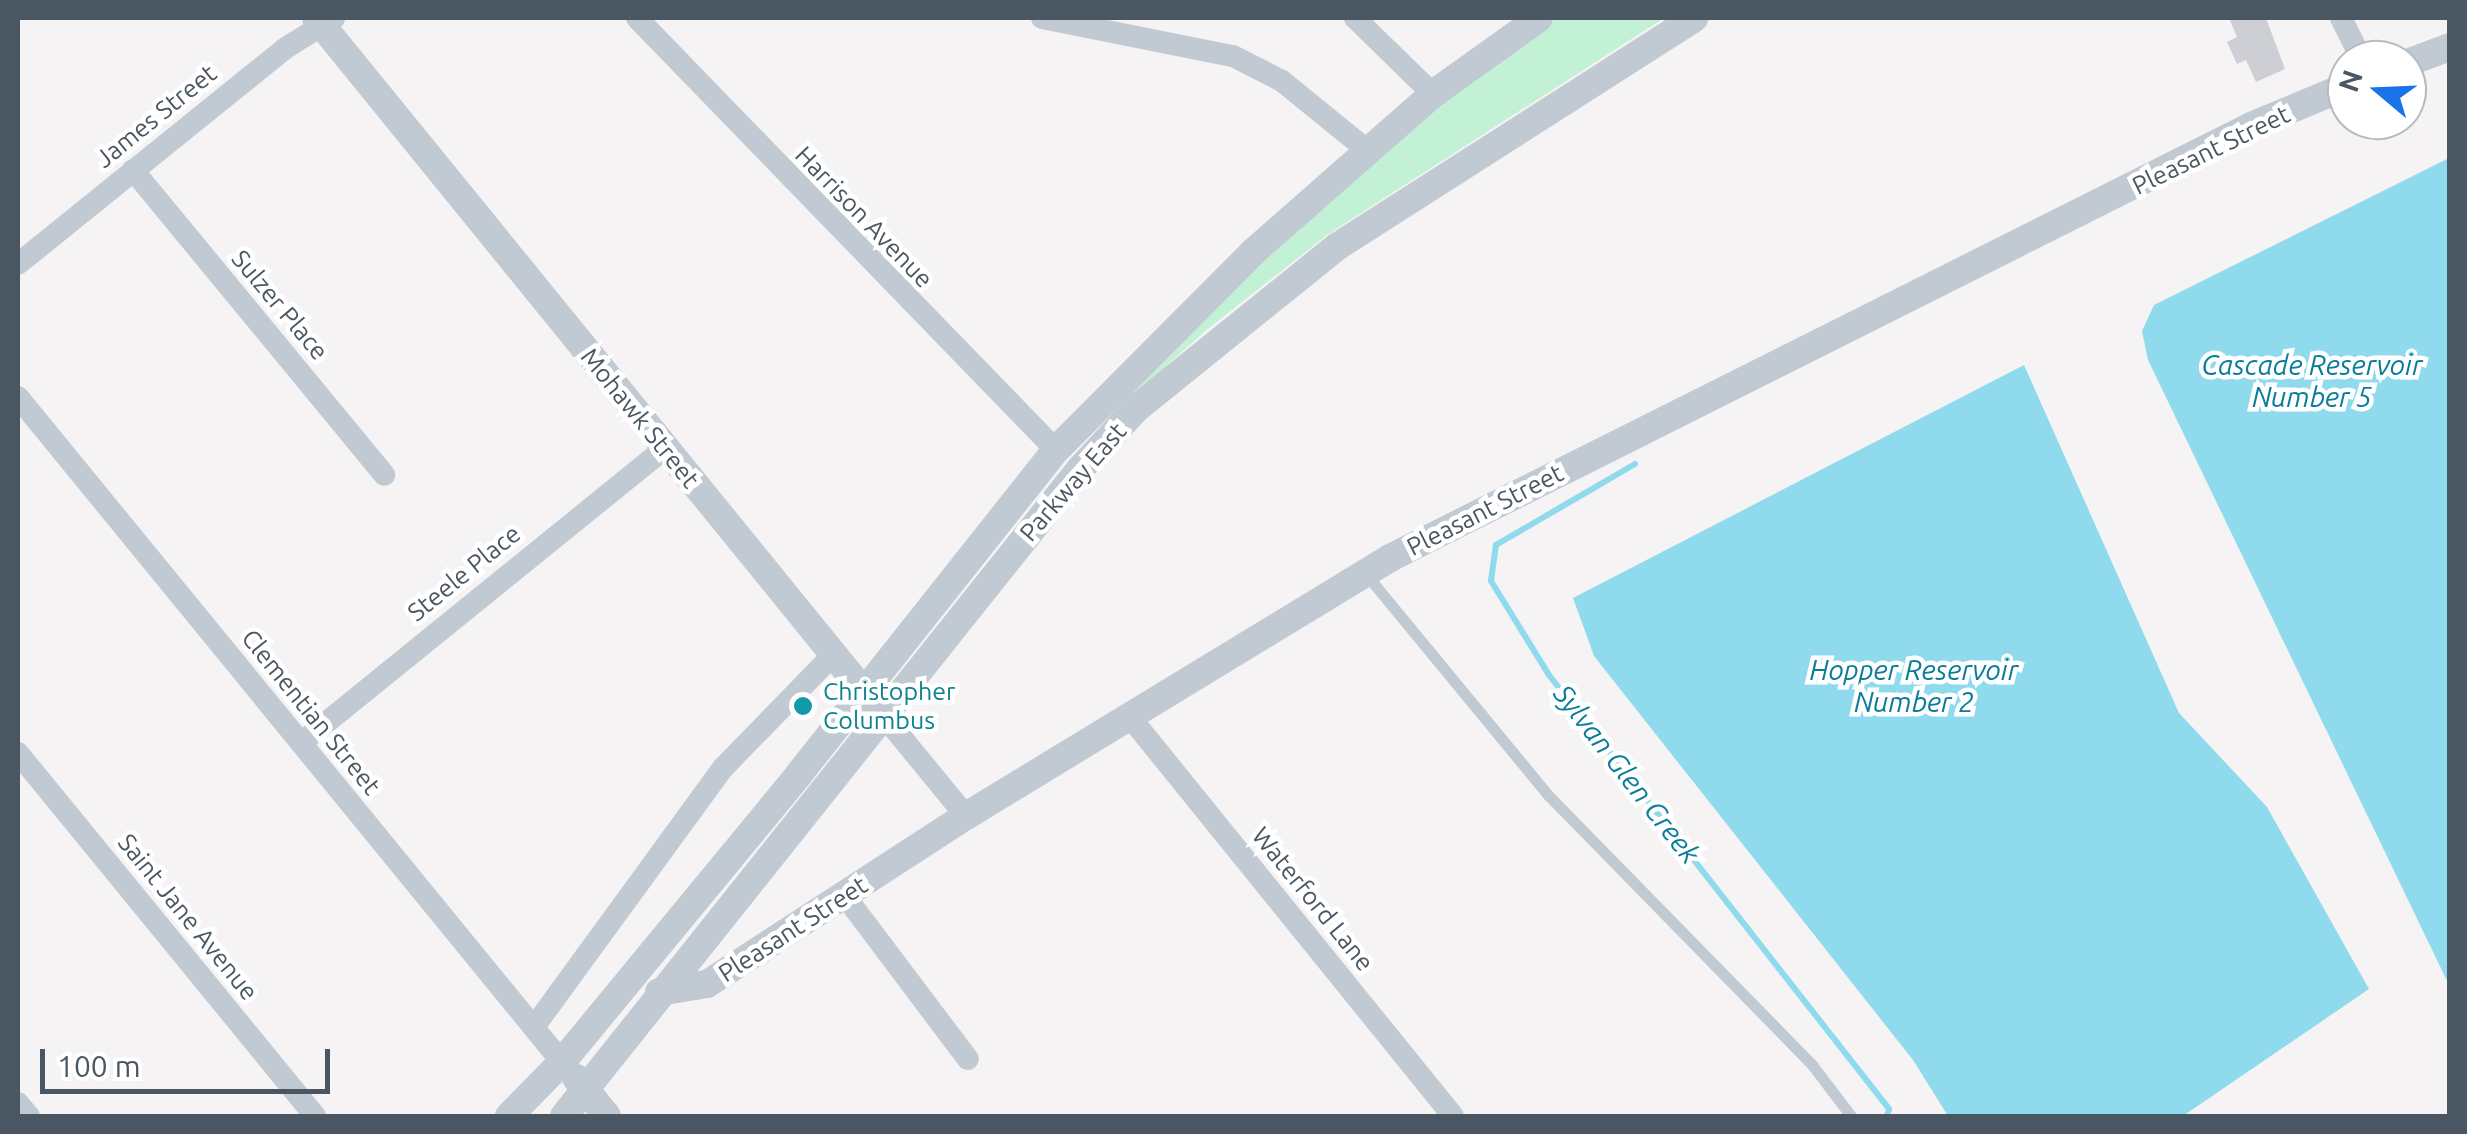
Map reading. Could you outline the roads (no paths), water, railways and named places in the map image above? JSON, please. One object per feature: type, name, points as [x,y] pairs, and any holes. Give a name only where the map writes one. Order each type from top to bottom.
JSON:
[{"type":"street","name":"Harrison Avenue","points":[[637,18],[1056,450]]},
{"type":"street","points":[[1042,18],[1233,56],[1282,81],[1367,150]]},
{"type":"street","points":[[1355,18],[1433,94]]},
{"type":"street","name":"Parkway East","points":[[562,1062],[1056,450],[1252,253],[1367,150],[1433,94],[1539,18]]},
{"type":"street","name":"Parkway East","points":[[564,1116],[1080,468],[1194,357],[1338,246],[1694,18]]},
{"type":"street","name":"Mohawk Street","points":[[324,20],[664,449],[966,816]]},
{"type":"street","name":"James Street","points":[[18,264],[324,20]]},
{"type":"street","name":"Pleasant Street","points":[[660,992],[707,984],[966,816],[1365,573],[2251,126],[2327,94]]},
{"type":"street","name":"Sulzer Place","points":[[132,170],[384,475]]},
{"type":"street","name":"Clementian Street","points":[[18,397],[562,1062]]},
{"type":"street","name":"Steele Place","points":[[301,743],[664,449]]},
{"type":"street","points":[[534,1027],[723,768],[833,655]]},
{"type":"street","name":"Waterford Lane","points":[[1130,717],[1452,1116]]},
{"type":"street","name":"Saint Jane Avenue","points":[[18,752],[315,1116]]},
{"type":"street","points":[[844,896],[968,1059]]},
{"type":"street","points":[[509,1116],[562,1062],[607,1116]]},
{"type":"street","points":[[18,1102],[29,1116]]},
{"type":"lane","points":[[1365,573],[1549,796],[1813,1066],[1850,1116]]},
{"type":"water","name":"Cascade Reservoir Number 5","points":[[2449,158],[2449,985],[2148,360],[2142,331],[2154,305]]},
{"type":"water","name":"Hopper Reservoir Number 2","points":[[2024,365],[2179,713],[2267,807],[2369,989],[2183,1116],[1948,1116],[1913,1060],[1594,656],[1573,598]]},
{"type":"waterway","name":"Sylvan Glen Creek","points":[[1635,464],[1496,545],[1491,581],[1549,675],[1889,1109],[1887,1116]]},
{"type":"place","name":"Christopher Columbus","points":[[803,706]]}]
